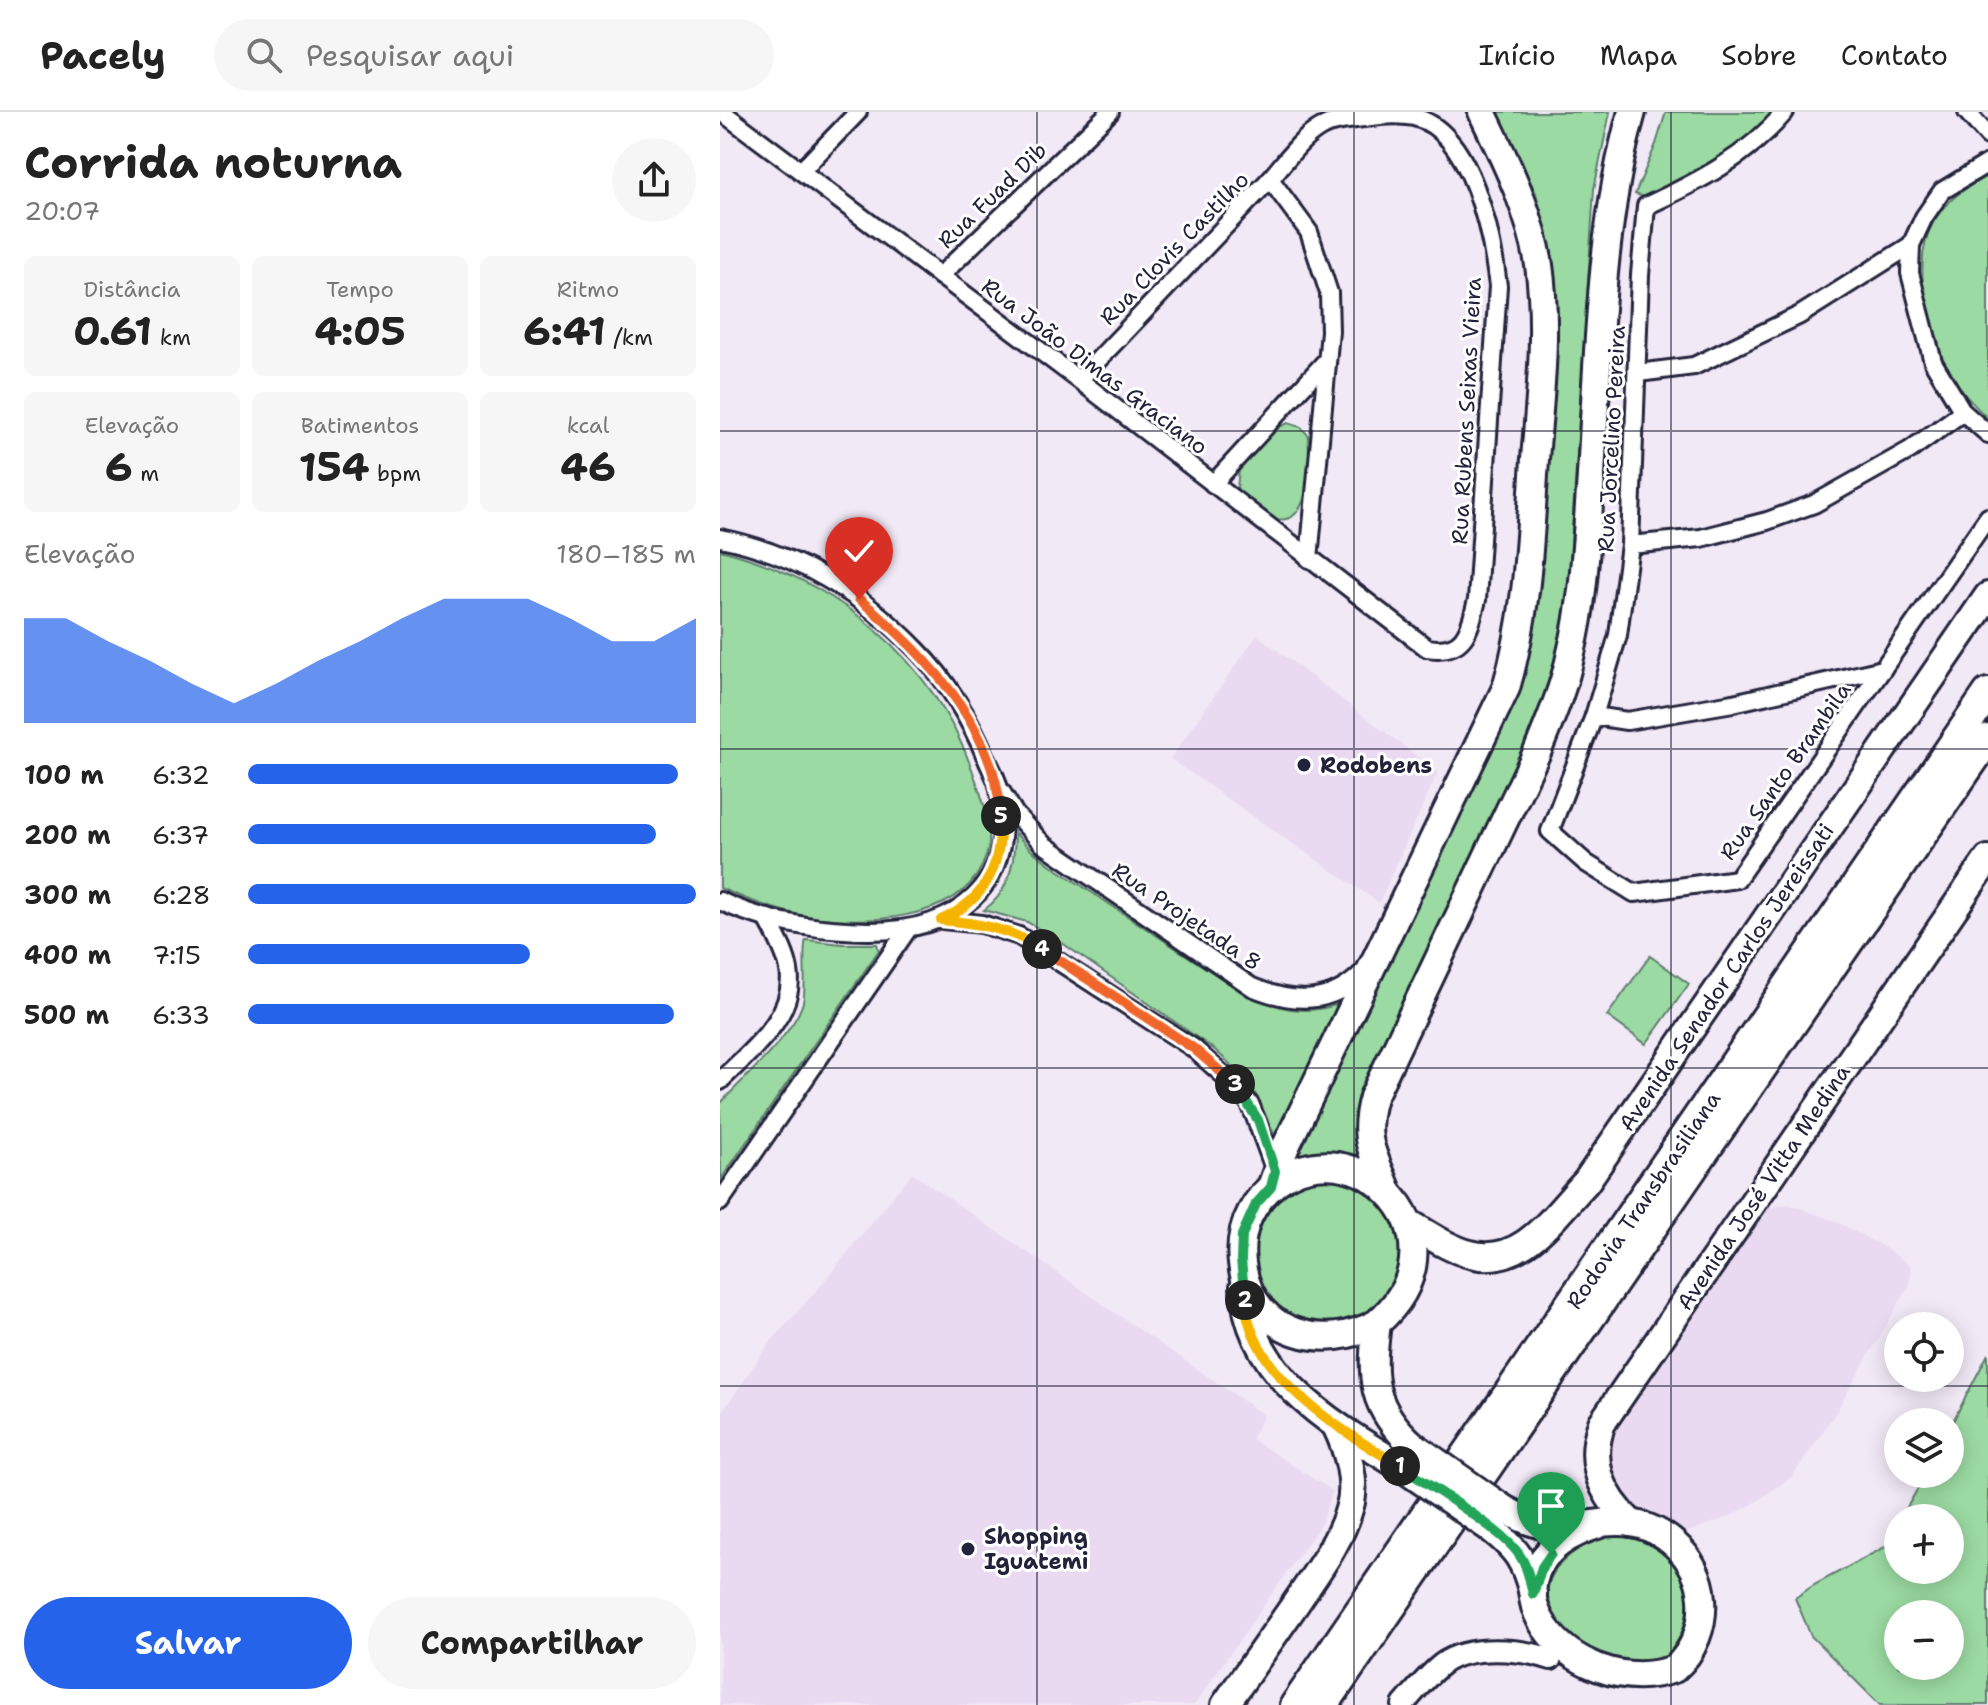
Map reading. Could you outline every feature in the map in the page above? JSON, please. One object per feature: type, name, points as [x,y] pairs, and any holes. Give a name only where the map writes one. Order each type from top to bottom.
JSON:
[{"type":"highway","name":"Rodovia Transbrasiliana","points":[[1295,1705],[1988,693]]},
{"type":"highway","name":"Rodovia Transbrasiliana","points":[[1324,1705],[1988,739]]},
{"type":"main road","points":[[1482,112],[1523,206],[1539,264],[1542,355],[1524,602],[1516,653],[1506,688],[1273,1179],[1246,1224],[1241,1247],[1245,1305],[1256,1339],[1279,1374],[1337,1428],[1407,1456],[1497,1519],[1528,1574],[1533,1594],[1534,1622],[1543,1647],[1562,1670],[1589,1686],[1620,1691],[1650,1684],[1676,1667],[1687,1655],[1700,1627],[1702,1596],[1693,1567],[1684,1554],[1660,1533],[1631,1523],[1550,1526],[1497,1519]]},
{"type":"main road","points":[[1244,1275],[1259,1304],[1270,1316],[1298,1333],[1330,1338],[1363,1331],[1377,1323],[1397,1303],[1410,1278],[1414,1260],[1409,1223],[1388,1191],[1368,1144],[1366,1120],[1373,1097],[1538,750],[1559,697],[1571,653],[1586,554],[1611,224],[1619,164],[1632,112]]},
{"type":"main road","name":"Avenida Senador Carlos Jereissati","points":[[1409,1223],[1470,1254],[1493,1257],[1522,1247],[1586,1182],[1988,596]]},
{"type":"main road","name":"Avenida José Vitta Medina","points":[[1631,1523],[1611,1500],[1598,1472],[1595,1441],[1602,1423],[1988,859]]},
{"type":"main road","points":[[1273,1179],[1303,1170],[1339,1167],[1357,1171],[1388,1191]]},
{"type":"main road","points":[[1377,1323],[1375,1389],[1407,1456]]},
{"type":"main road","points":[[1225,1705],[1318,1571],[1346,1518],[1351,1504],[1352,1485],[1344,1444],[1337,1428]]},
{"type":"main road","points":[[1533,1594],[1542,1567],[1561,1543],[1573,1534],[1600,1524]]},
{"type":"street","name":"Rua João Dimas Graciano","points":[[722,112],[1079,380],[1427,648],[1443,651]]},
{"type":"street","points":[[801,171],[858,112]]},
{"type":"street","name":"Rua Fuad Dib","points":[[940,276],[1110,112]]},
{"type":"street","name":"Rua Jorcelino Pereira","points":[[1550,831],[1594,716],[1618,635],[1630,545],[1640,275],[1646,206],[1696,184],[1739,156],[1785,112]]},
{"type":"street","points":[[1967,112],[1988,136]]},
{"type":"street","name":"Rua Rubens Seixas Vieira","points":[[1300,144],[1326,125],[1390,114],[1416,117],[1437,129],[1453,145],[1474,185],[1493,244],[1498,286],[1477,600],[1467,634],[1456,646],[1443,651]]},
{"type":"street","name":"Rua Clovis Castilho","points":[[1079,380],[1300,144]]},
{"type":"street","points":[[1988,163],[1942,191],[1924,217],[1911,245],[1910,273],[1933,362],[1963,412],[1988,434]]},
{"type":"street","points":[[1270,179],[1309,232],[1329,293],[1330,331],[1309,559]]},
{"type":"street","points":[[1638,373],[1694,366],[1707,360],[1800,315],[1911,245]]},
{"type":"street","points":[[1213,484],[1326,361]]},
{"type":"street","points":[[1630,545],[1701,538],[1767,521],[1814,504],[1910,450],[1963,412]]},
{"type":"street","name":"Rua Santo Brambila","points":[[1550,831],[1586,863],[1634,893],[1737,879],[1988,517]]},
{"type":"street","points":[[720,538],[748,544],[820,575],[859,599],[892,626],[942,678],[966,714],[999,789],[1000,847],[985,885],[972,901],[941,920],[908,929],[845,931],[805,927],[767,918],[720,901]]},
{"type":"street","points":[[1594,716],[1627,721],[1733,703],[1883,669]]},
{"type":"street","name":"Rua Projetada 8","points":[[999,789],[1015,814],[1043,844],[1252,987],[1274,996],[1312,1000],[1331,996],[1357,979],[1374,961]]},
{"type":"street","points":[[720,1081],[768,1031],[784,1008],[790,971],[767,918]]},
{"type":"street","points":[[941,920],[982,924],[1019,936],[1193,1048],[1240,1090],[1251,1106],[1273,1179]]},
{"type":"street","points":[[720,1202],[908,929]]},
{"type":"street","points":[[1403,1705],[1445,1662],[1474,1652],[1516,1650],[1551,1659]]},
{"type":"shaded area","name":"Rodobens","points":[[1257,635],[1438,772],[1379,903],[1170,759]]},
{"type":"shaded area","points":[[912,1173],[1264,1415],[1251,1439],[1333,1491],[1321,1524],[1194,1705],[720,1705],[720,1415],[768,1345]]},
{"type":"shaded area","points":[[1789,1204],[1837,1222],[1911,1266],[1910,1284],[1894,1312],[1884,1312],[1884,1329],[1836,1412],[1793,1476],[1729,1517],[1691,1531],[1678,1532],[1631,1513],[1609,1482],[1608,1429],[1763,1209]]},
{"type":"green space","points":[[1495,112],[1610,112],[1594,189],[1567,609],[1542,711],[1397,1019],[1356,1115],[1357,1135],[1365,1157],[1337,1153],[1292,1156],[1506,706],[1543,440],[1556,304],[1552,254],[1536,193]]},
{"type":"green space","points":[[1666,112],[1773,112],[1730,151],[1648,198],[1635,194]]},
{"type":"green space","points":[[1988,175],[1988,419],[1959,387],[1938,347],[1926,304],[1923,260],[1926,241],[1938,215],[1957,195]]},
{"type":"green space","points":[[1288,423],[1301,427],[1308,435],[1309,474],[1303,502],[1297,512],[1288,518],[1276,519],[1240,494],[1237,488],[1239,470],[1275,429]]},
{"type":"green space","points":[[720,550],[763,563],[803,581],[840,603],[875,630],[906,660],[933,694],[955,731],[973,772],[988,825],[989,846],[982,866],[969,885],[951,899],[904,915],[853,920],[784,911],[720,888]]},
{"type":"green space","points":[[1015,833],[1055,868],[1248,996],[1303,1010],[1339,1004],[1277,1142],[1252,1092],[1215,1050],[1055,938],[1027,922],[984,910],[1005,886],[1014,855]]},
{"type":"green space","points":[[806,940],[877,944],[879,950],[721,1179],[720,1104],[767,1056],[798,1015],[804,995]]},
{"type":"green space","points":[[1650,956],[1689,984],[1646,1044],[1607,1016]]},
{"type":"green space","points":[[1328,1179],[1356,1184],[1380,1200],[1396,1224],[1401,1252],[1396,1280],[1380,1304],[1356,1320],[1328,1325],[1300,1320],[1276,1304],[1260,1280],[1255,1252],[1260,1224],[1276,1200],[1300,1184]]},
{"type":"green space","points":[[1988,1354],[1988,1705],[1880,1705],[1811,1636],[1795,1598],[1884,1548],[1884,1584],[1964,1584],[1964,1504],[1909,1504],[1918,1488],[1964,1488],[1964,1408],[1960,1408]]},
{"type":"green space","points":[[1616,1536],[1641,1541],[1661,1551],[1676,1566],[1685,1585],[1688,1605],[1684,1626],[1674,1646],[1656,1665],[1571,1659],[1548,1606],[1548,1587],[1560,1565],[1580,1548]]},
{"type":"place","name":"Rodobens","points":[[1304,765]]},
{"type":"place","name":"Shopping Iguatemi","points":[[968,1549]]},
{"type":"route","points":[[859,599],[892,626],[942,678],[966,714],[999,789],[1000,847],[993,869],[972,901],[941,920],[1002,929],[1035,944],[1193,1048],[1240,1090],[1258,1120],[1275,1171],[1271,1187],[1256,1204],[1242,1235],[1245,1305],[1256,1339],[1279,1374],[1337,1428],[1400,1466],[1503,1538],[1524,1563],[1533,1594],[1542,1567],[1551,1554]]}]
